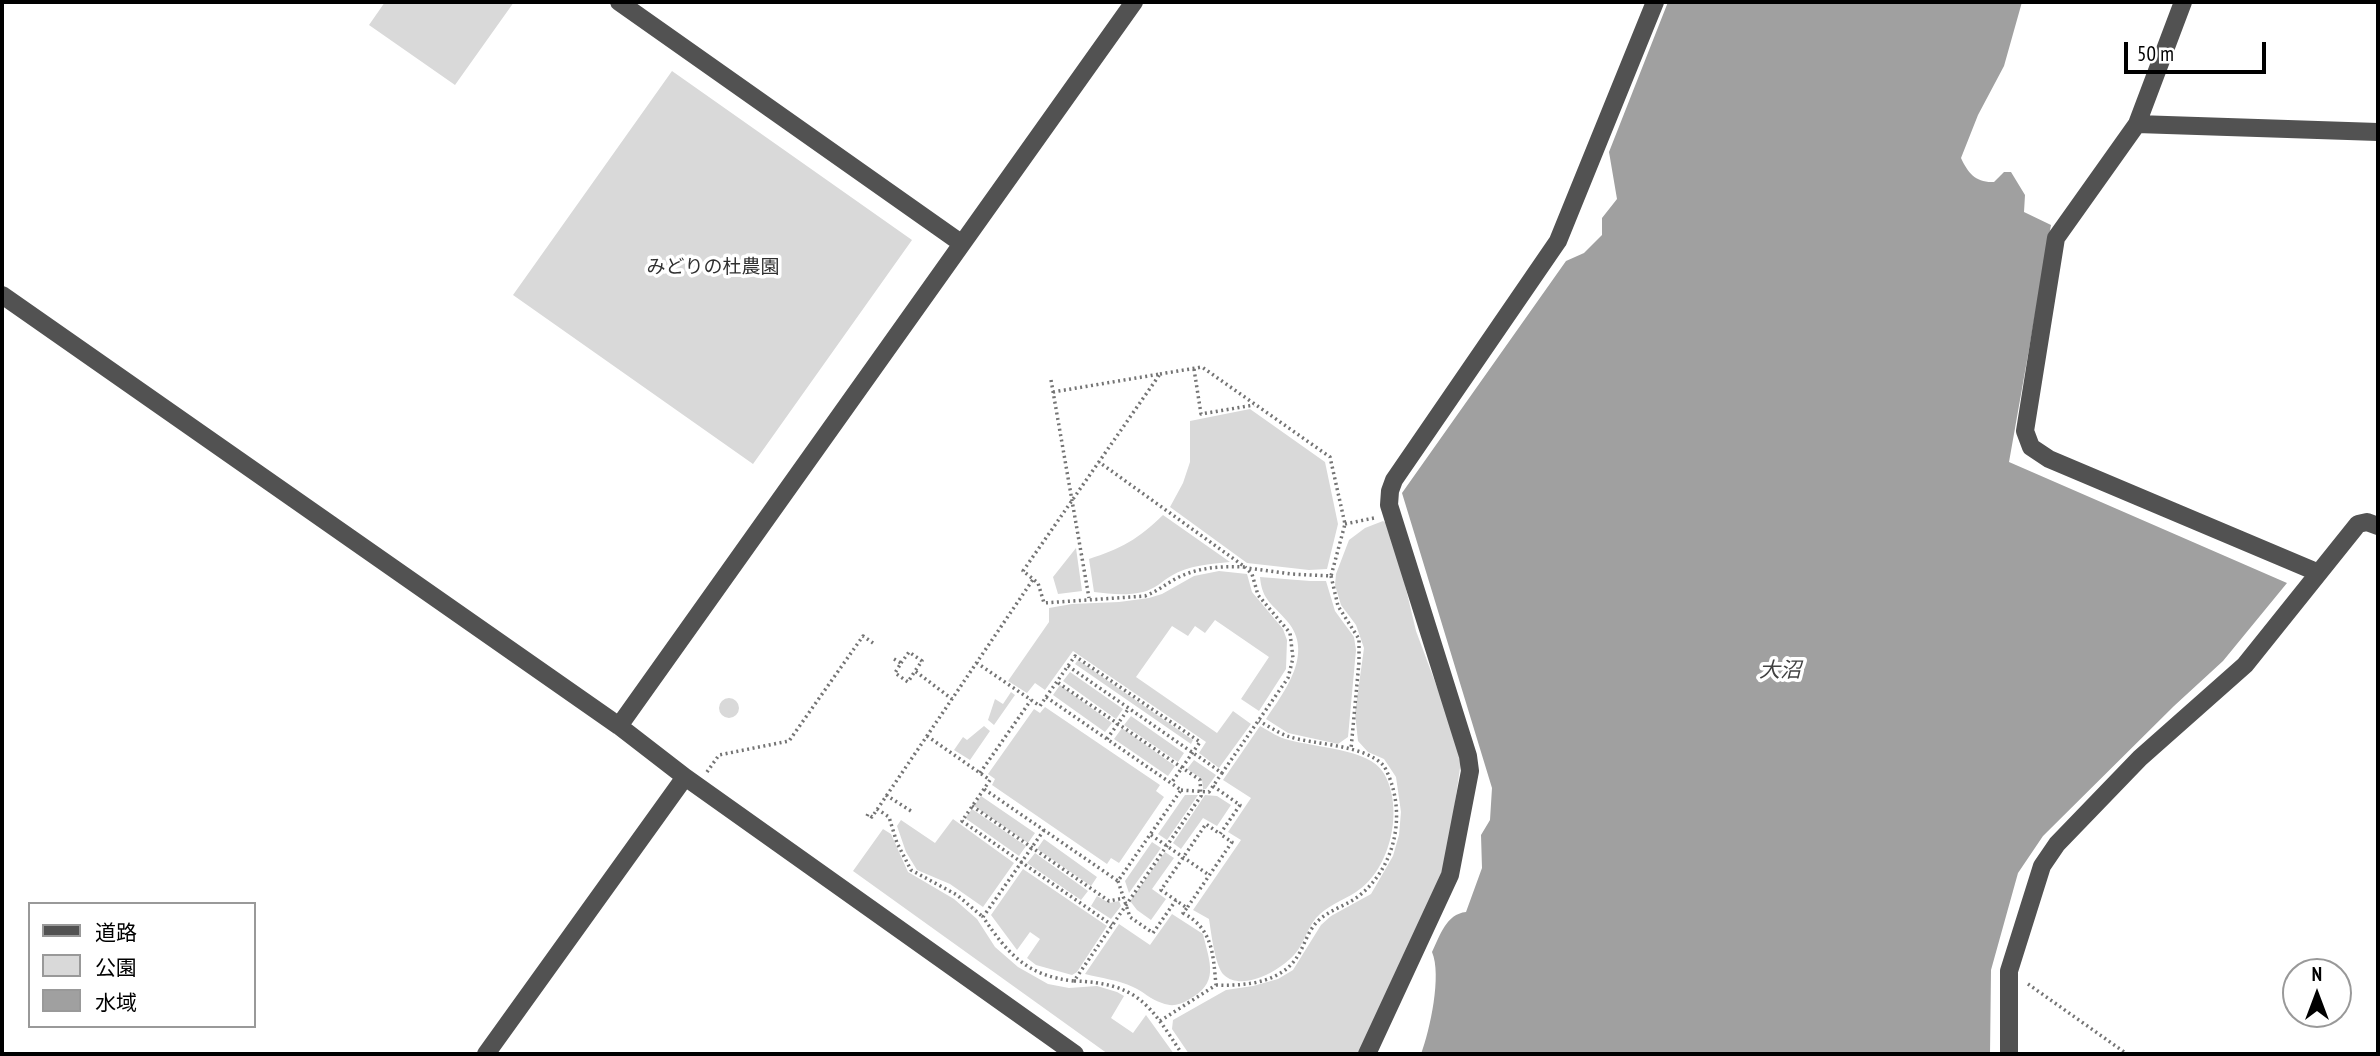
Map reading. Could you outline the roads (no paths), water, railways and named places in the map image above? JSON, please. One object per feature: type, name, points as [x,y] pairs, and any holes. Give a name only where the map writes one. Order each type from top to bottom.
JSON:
[{"type":"street","points":[[619,2],[961,243]]},
{"type":"street","points":[[619,726],[1134,2]]},
{"type":"street","points":[[1367,1054],[1450,875],[1470,771],[1468,756],[1389,505],[1390,491],[1394,480],[1558,241],[1655,2]]},
{"type":"street","points":[[2183,2],[2137,124],[2056,238],[2025,431],[2031,447],[2049,459],[2319,573]]},
{"type":"street","points":[[2137,124],[2378,132]]},
{"type":"street","points":[[2,295],[619,726],[691,781],[1075,1054]]},
{"type":"street","points":[[2009,1054],[2009,971],[2042,866],[2057,844],[2140,758],[2245,665],[2358,524],[2367,522],[2378,526]]},
{"type":"street","points":[[486,1054],[691,781]]},
{"type":"water","name":"大沼","points":[[1668,2],[2022,2],[2004,66],[1978,115],[1961,158],[1970,172],[1982,181],[1994,182],[2004,172],[2011,172],[2025,195],[2024,212],[2051,225],[2009,462],[2287,583],[2223,661],[2043,836],[2018,873],[1991,970],[1990,1054],[1421,1054],[1431,1017],[1435,988],[1435,962],[1432,952],[1449,921],[1466,912],[1482,868],[1481,835],[1490,820],[1492,788],[1402,493],[1566,261],[1584,253],[1602,235],[1602,218],[1617,199],[1609,152]]},
{"type":"park label","name":"みどりの杜農園","points":[[713,268]]}]
